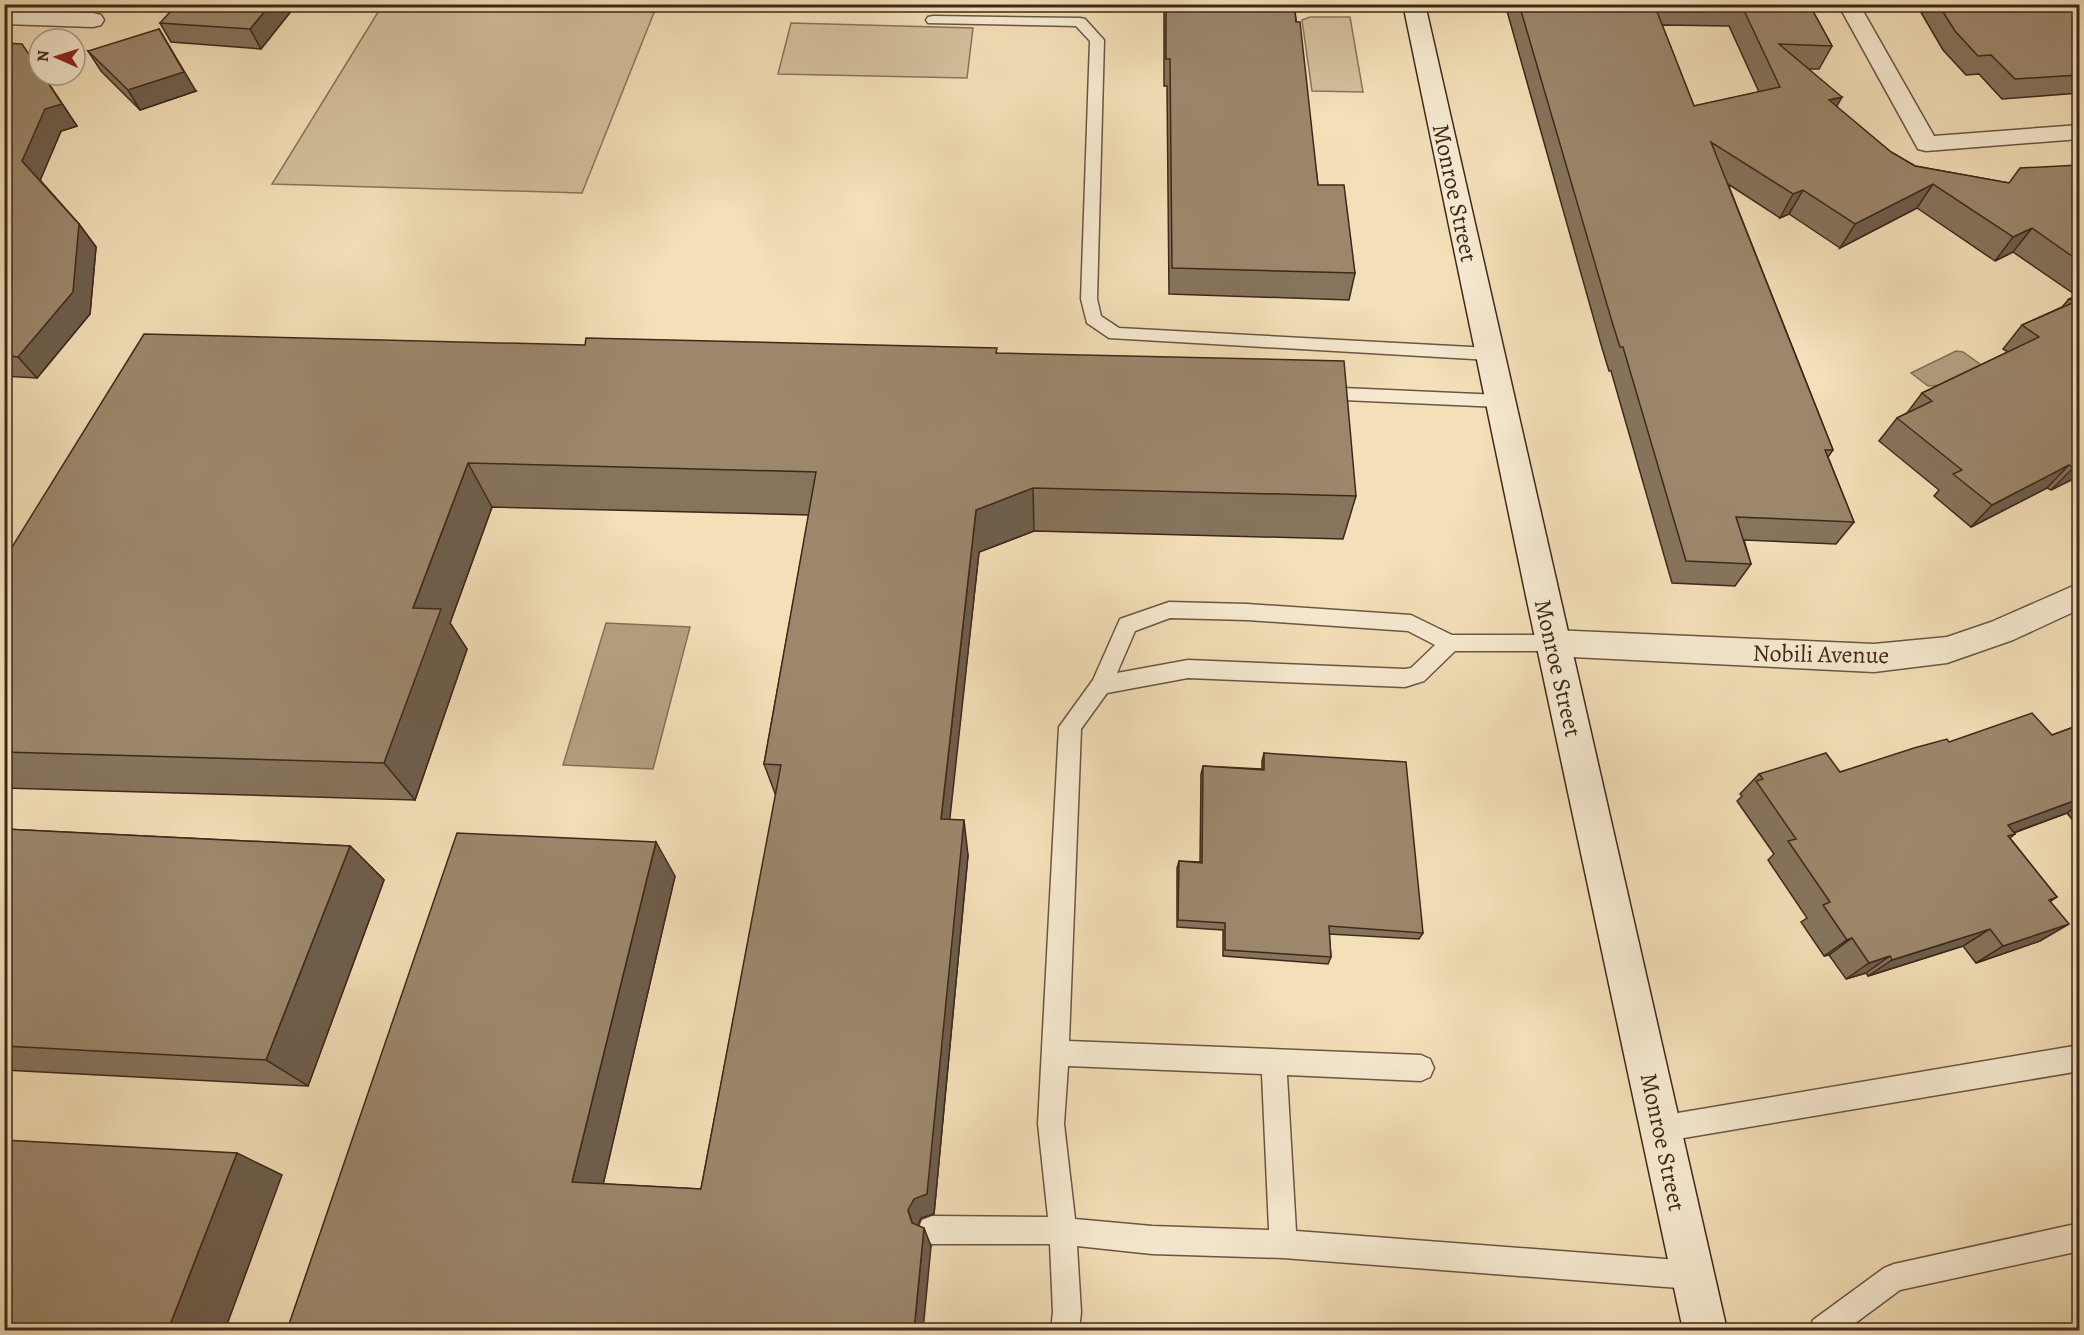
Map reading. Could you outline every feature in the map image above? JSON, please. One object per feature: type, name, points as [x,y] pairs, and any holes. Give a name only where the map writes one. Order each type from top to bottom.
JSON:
[{"type":"main road","name":"Monroe Street","points":[[1414,4],[1552,643],[1705,1330]]},
{"type":"main road","points":[[1848,4],[1926,144],[2079,132]]},
{"type":"main road","points":[[4,17],[93,20]]},
{"type":"main road","name":"Nobili Avenue","points":[[1552,643],[1874,658],[1947,650],[2002,631],[2079,595]]},
{"type":"lane","points":[[933,20],[1080,22],[1097,40],[1089,299],[1093,319],[1115,334],[1490,354]]},
{"type":"lane","points":[[1307,392],[1500,401]]},
{"type":"lane","points":[[1065,1330],[1067,1312],[1063,1231],[1051,1124],[1070,727],[1101,684],[1127,625],[1169,610],[1247,612],[1411,623],[1450,643],[1552,643]]},
{"type":"lane","points":[[1101,684],[1188,669],[1405,678],[1417,675],[1450,643]]},
{"type":"lane","points":[[1056,1053],[1421,1068]]},
{"type":"lane","points":[[1660,1129],[2079,1058]]},
{"type":"lane","points":[[1274,1062],[1283,1244]]},
{"type":"lane","points":[[932,1230],[1063,1231],[1152,1240],[1283,1244],[1692,1275]]},
{"type":"lane","points":[[1823,1330],[1894,1278],[2079,1237]]},
{"type":"shaded area","points":[[383,4],[657,5],[582,193],[272,184]]},
{"type":"shaded area","points":[[1310,17],[1350,17],[1363,92],[1312,91],[1302,20]]},
{"type":"shaded area","points":[[791,23],[973,28],[967,78],[778,74]]},
{"type":"shaded area","points":[[1956,351],[1963,352],[1980,364],[1981,369],[1947,385],[1928,386],[1911,373]]},
{"type":"shaded area","points":[[606,623],[690,627],[653,769],[563,765]]},
{"type":"building","points":[[177,4],[271,4],[250,29],[160,23]]},
{"type":"building","points":[[1166,4],[1294,4],[1296,22],[1300,22],[1318,185],[1344,185],[1355,273],[1172,268],[1170,59],[1166,59]]},
{"type":"building","points":[[1519,4],[1654,4],[1694,106],[1780,87],[1741,4],[1809,4],[1832,46],[1779,44],[1842,97],[1829,100],[1891,152],[1915,166],[2009,183],[2020,168],[2079,165],[2079,261],[2032,228],[2013,237],[1933,184],[1855,224],[1803,190],[1793,194],[1711,142],[1833,450],[1825,450],[1854,522],[1736,517],[1751,564],[1686,561],[1623,347],[1620,347],[1613,325]]},
{"type":"building","points":[[1938,4],[2079,4],[2079,75],[2015,79],[1991,55],[1978,56],[1955,31]]},
{"type":"building","points":[[159,29],[184,72],[128,90],[88,51]]},
{"type":"building","points":[[4,43],[22,44],[27,51],[27,87],[51,87],[62,104],[45,109],[22,161],[79,224],[73,292],[18,357],[4,355]]},
{"type":"building","points":[[2079,295],[2079,464],[2073,468],[2069,465],[1992,505],[1953,474],[1962,470],[1897,418],[1932,401],[1922,393],[2039,337],[2022,325],[2077,301],[2069,299]]},
{"type":"building","points":[[144,334],[585,345],[586,338],[997,348],[996,353],[1344,361],[1356,496],[1033,488],[976,510],[941,819],[964,820],[927,1194],[914,1199],[908,1210],[912,1223],[924,1228],[914,1330],[287,1330],[457,833],[656,842],[572,1182],[701,1189],[781,765],[764,764],[816,472],[468,463],[413,608],[441,609],[384,763],[4,752],[4,560]]},
{"type":"building","points":[[2032,713],[2052,735],[2079,725],[2079,799],[2008,825],[2015,834],[2008,836],[2057,897],[2049,900],[2069,924],[2003,946],[1990,929],[1892,960],[1890,956],[1869,963],[1852,938],[1847,940],[1823,905],[1830,902],[1788,841],[1796,839],[1756,781],[1763,779],[1759,774],[1826,753],[1840,772],[1914,748],[1947,739],[1949,742]]},
{"type":"building","points":[[1264,753],[1406,762],[1423,933],[1329,926],[1331,957],[1225,950],[1225,923],[1178,920],[1179,861],[1202,863],[1203,766],[1264,770]]},
{"type":"building","points":[[4,829],[350,846],[266,1060],[4,1046]]},
{"type":"building","points":[[4,1140],[237,1153],[168,1330],[4,1330]]}]
